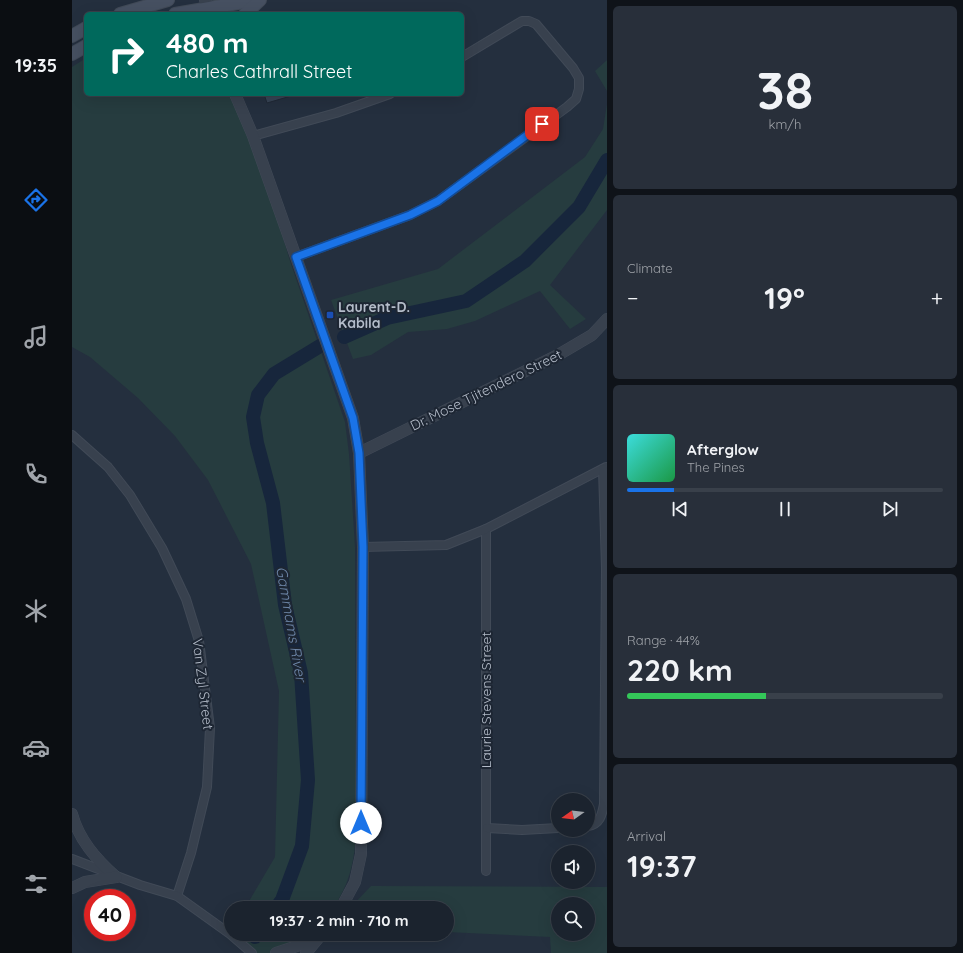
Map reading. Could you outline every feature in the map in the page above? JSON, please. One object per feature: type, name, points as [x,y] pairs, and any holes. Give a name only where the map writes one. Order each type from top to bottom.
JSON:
[{"type":"main road","points":[[123,12],[144,0]]},
{"type":"main road","points":[[127,12],[168,0]]},
{"type":"main road","points":[[183,12],[204,7],[255,0]]},
{"type":"main road","points":[[247,12],[260,0]]},
{"type":"main road","points":[[72,36],[84,29]]},
{"type":"main road","points":[[72,54],[84,47]]},
{"type":"street","points":[[296,257],[410,215],[438,201],[576,99],[579,89],[579,78],[573,68],[536,24],[529,21],[522,21],[464,56]]},
{"type":"street","points":[[236,96],[253,136],[353,418],[359,453],[363,547],[361,854],[355,882],[345,901]]},
{"type":"street","points":[[241,96],[244,112]]},
{"type":"street","points":[[253,136],[336,113],[384,96]]},
{"type":"street","name":"Dr. Mose Tjitendero Street","points":[[359,453],[558,355],[592,335],[607,319]]},
{"type":"street","name":"Van Zyl Street","points":[[72,435],[108,468],[134,502],[162,548],[186,599],[199,641],[210,728],[207,787],[191,853],[177,896]]},
{"type":"street","points":[[363,547],[446,544],[486,529],[605,468],[606,568],[604,804],[602,815],[598,822],[595,823]]},
{"type":"street","name":"Laurie Stevens Street","points":[[486,529],[486,871]]},
{"type":"street","points":[[72,814],[83,840],[98,860],[116,877]]},
{"type":"street","points":[[487,828],[522,830],[551,828]]},
{"type":"street","points":[[72,860],[116,877],[177,896],[230,934],[252,953]]},
{"type":"street","points":[[72,888],[85,882],[116,877]]},
{"type":"street","points":[[276,953],[297,946],[305,941]]},
{"type":"street","points":[[306,953],[316,941]]},
{"type":"green space","points":[[84,59],[84,96],[232,96],[253,136],[290,261],[345,422],[349,454],[355,547],[356,835],[350,873],[343,891],[337,901],[249,901],[275,857],[279,691],[251,564],[208,480],[175,436],[138,398],[90,357],[72,347],[72,67]]},
{"type":"green space","points":[[607,60],[607,91],[595,71]]},
{"type":"green space","points":[[607,104],[607,210],[550,285],[586,319],[570,329],[540,291],[475,321],[447,329],[408,332],[371,355],[353,359],[331,300],[438,269],[585,157],[603,129]]},
{"type":"green space","points":[[371,886],[551,887],[551,889],[595,889],[595,887],[607,887],[607,953],[551,953],[550,937],[454,932],[454,901],[357,901]]},
{"type":"green space","points":[[239,941],[299,941],[276,953],[252,953]]},
{"type":"building","points":[[265,96],[291,96],[267,103]]},
{"type":"waterway","name":"Gammams River","points":[[344,337],[387,318],[466,301],[525,261],[579,207],[607,160]]},
{"type":"waterway","name":"Gammams River","points":[[281,901],[302,846],[308,780],[301,673],[285,605],[273,503],[257,443],[253,417],[258,395],[274,374],[320,346]]},
{"type":"place","name":"Laurent-D. Kabila","points":[[330,315]]},
{"type":"route","points":[[361,823],[363,547],[359,453],[353,418],[332,355],[296,257],[410,215],[438,201],[542,124]]}]
